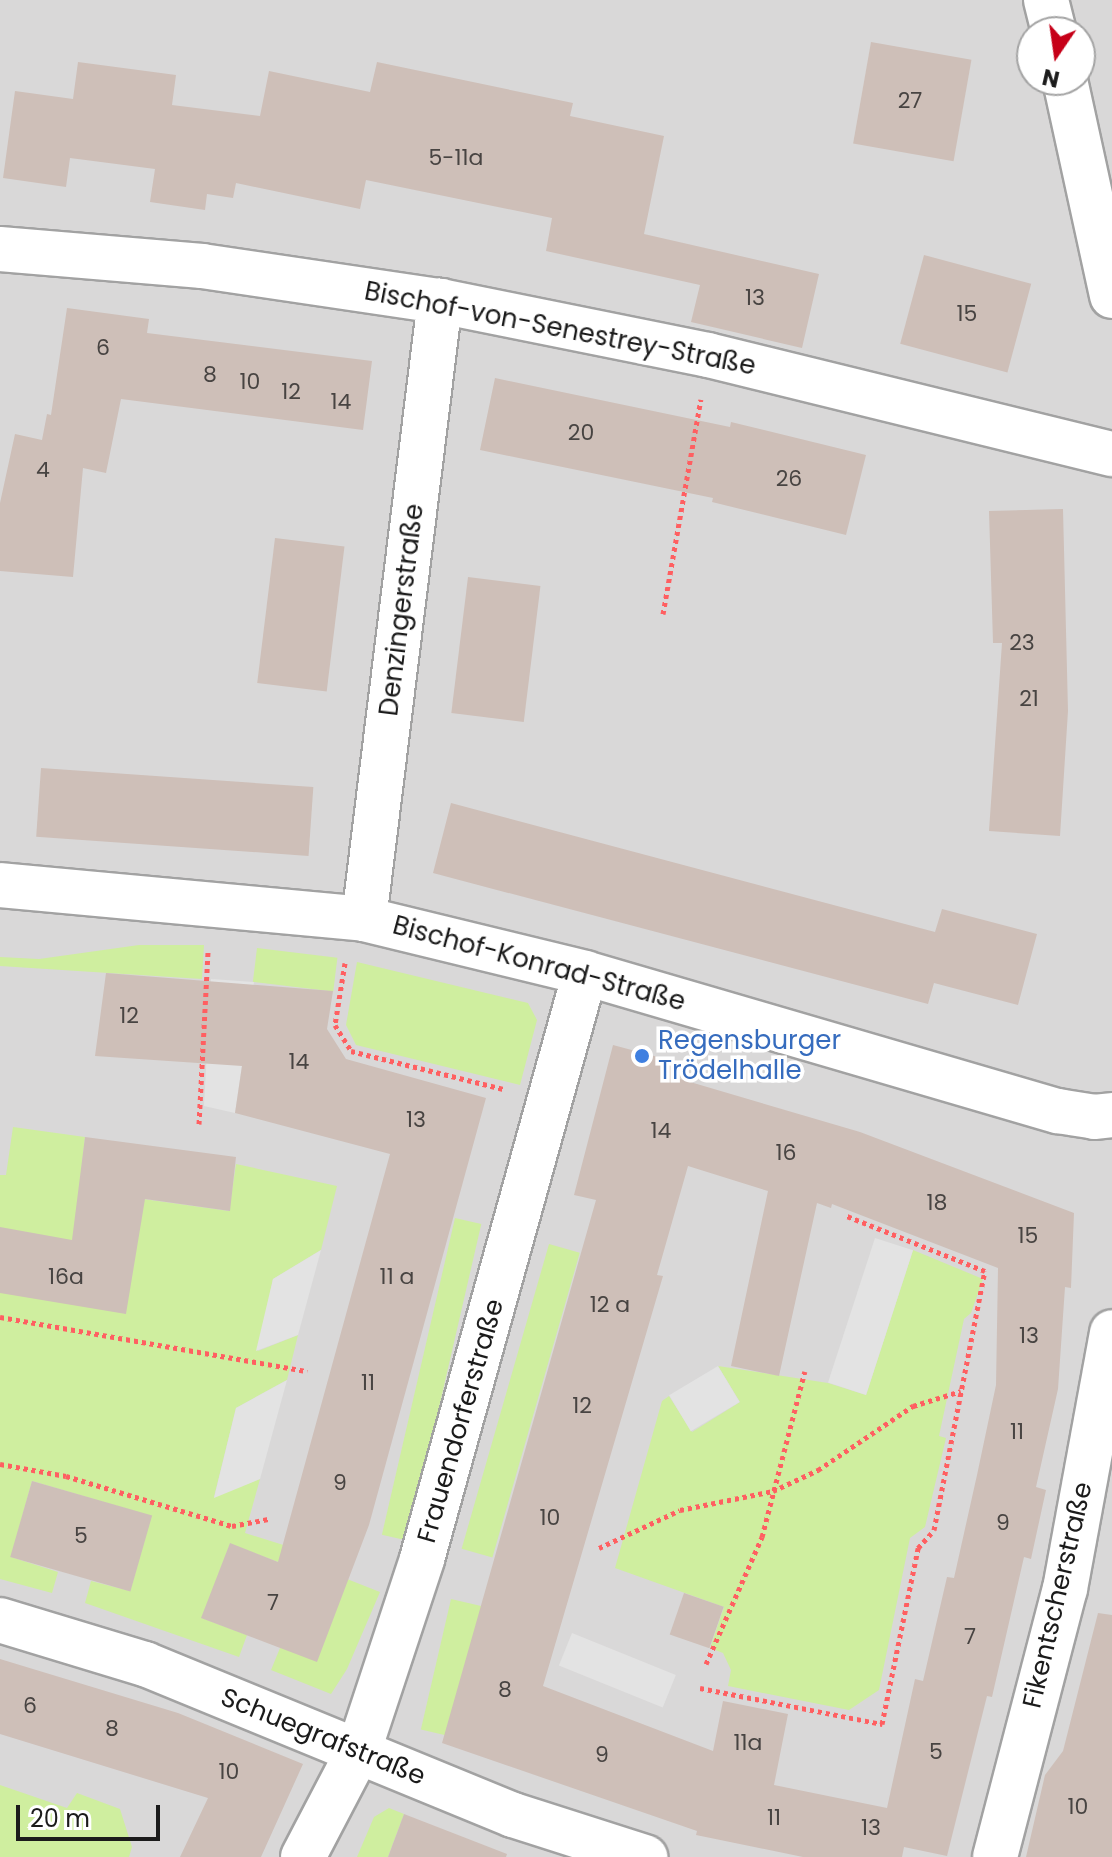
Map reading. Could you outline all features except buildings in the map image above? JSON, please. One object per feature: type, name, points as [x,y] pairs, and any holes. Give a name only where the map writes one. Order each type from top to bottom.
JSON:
[{"type":"street","points":[[1068,96],[1112,296]]},
{"type":"street","name":"Bischof-von-Senestrey-Straße","points":[[0,249],[202,266],[440,301],[708,355],[1112,454]]},
{"type":"street","name":"Denzingerstraße","points":[[358,918],[440,301]]},
{"type":"street","name":"Bischof-Konrad-Straße","points":[[0,885],[211,902],[358,918],[585,973],[1058,1111],[1094,1117],[1112,1115]]},
{"type":"street","name":"Frauendorferstraße","points":[[303,1857],[359,1750],[422,1559],[585,973]]},
{"type":"street","name":"Fikentscherstraße","points":[[995,1857],[1065,1589],[1112,1332]]},
{"type":"street","name":"Schuegrafstraße","points":[[0,1620],[145,1664],[513,1815],[645,1857]]},
{"type":"path","points":[[663,614],[708,355]]},
{"type":"path","points":[[199,1124],[211,902]]},
{"type":"path","points":[[358,918],[335,1025],[351,1051],[509,1091]]},
{"type":"path","points":[[700,1688],[882,1724],[918,1548],[934,1530],[985,1271],[847,1216]]},
{"type":"path","points":[[0,1317],[307,1371]]},
{"type":"path","points":[[706,1664],[762,1537],[805,1371]]},
{"type":"path","points":[[599,1548],[680,1510],[773,1491],[818,1470],[913,1406],[961,1391]]},
{"type":"path","points":[[0,1464],[66,1476],[232,1526],[268,1519]]},
{"type":"shaded area","points":[[0,0],[1112,0],[1112,1857],[0,1857]]},
{"type":"shaded area","points":[[211,979],[254,982],[235,1113],[204,1106]]},
{"type":"shaded area","points":[[875,1238],[913,1250],[866,1395],[828,1383]]},
{"type":"shaded area","points":[[321,1250],[298,1335],[256,1351],[273,1279]]},
{"type":"shaded area","points":[[718,1366],[740,1402],[691,1431],[669,1395]]},
{"type":"shaded area","points":[[287,1380],[260,1479],[214,1498],[236,1408]]},
{"type":"shaded area","points":[[572,1633],[676,1675],[663,1707],[559,1665]]},
{"type":"green space","points":[[139,945],[204,945],[202,979],[0,966],[0,957],[39,959]]},
{"type":"green space","points":[[257,948],[337,958],[333,992],[253,982]]},
{"type":"green space","points":[[357,962],[528,1003],[537,1020],[520,1085],[356,1045],[346,1025]]},
{"type":"green space","points":[[13,1127],[85,1137],[79,1190],[229,1211],[236,1164],[337,1186],[321,1250],[273,1279],[258,1351],[298,1335],[287,1380],[236,1408],[214,1497],[260,1479],[245,1533],[350,1566],[347,1579],[380,1592],[347,1669],[331,1694],[271,1670],[280,1648],[345,1587],[230,1544],[202,1618],[247,1635],[239,1657],[85,1603],[91,1581],[130,1591],[151,1516],[32,1481],[11,1557],[58,1572],[52,1593],[0,1579],[0,1175],[6,1175]]},
{"type":"green space","points":[[455,1218],[481,1224],[408,1541],[382,1535]]},
{"type":"green space","points":[[549,1244],[580,1253],[492,1558],[462,1549]]},
{"type":"green space","points":[[913,1250],[983,1279],[971,1313],[964,1319],[939,1436],[946,1438],[925,1527],[910,1538],[879,1690],[849,1710],[728,1686],[731,1670],[723,1653],[710,1648],[724,1607],[615,1568],[662,1401],[669,1396],[692,1432],[740,1402],[718,1366],[828,1383],[866,1395]]},
{"type":"green space","points":[[451,1599],[482,1606],[452,1737],[421,1730]]},
{"type":"green space","points":[[0,1785],[67,1808],[77,1793],[120,1809],[132,1847],[129,1857],[0,1857]]},
{"type":"green space","points":[[389,1808],[404,1814],[388,1857],[357,1857],[374,1817]]},
{"type":"place","name":"Regensburger Trödelhalle","points":[[642,1056]]}]
